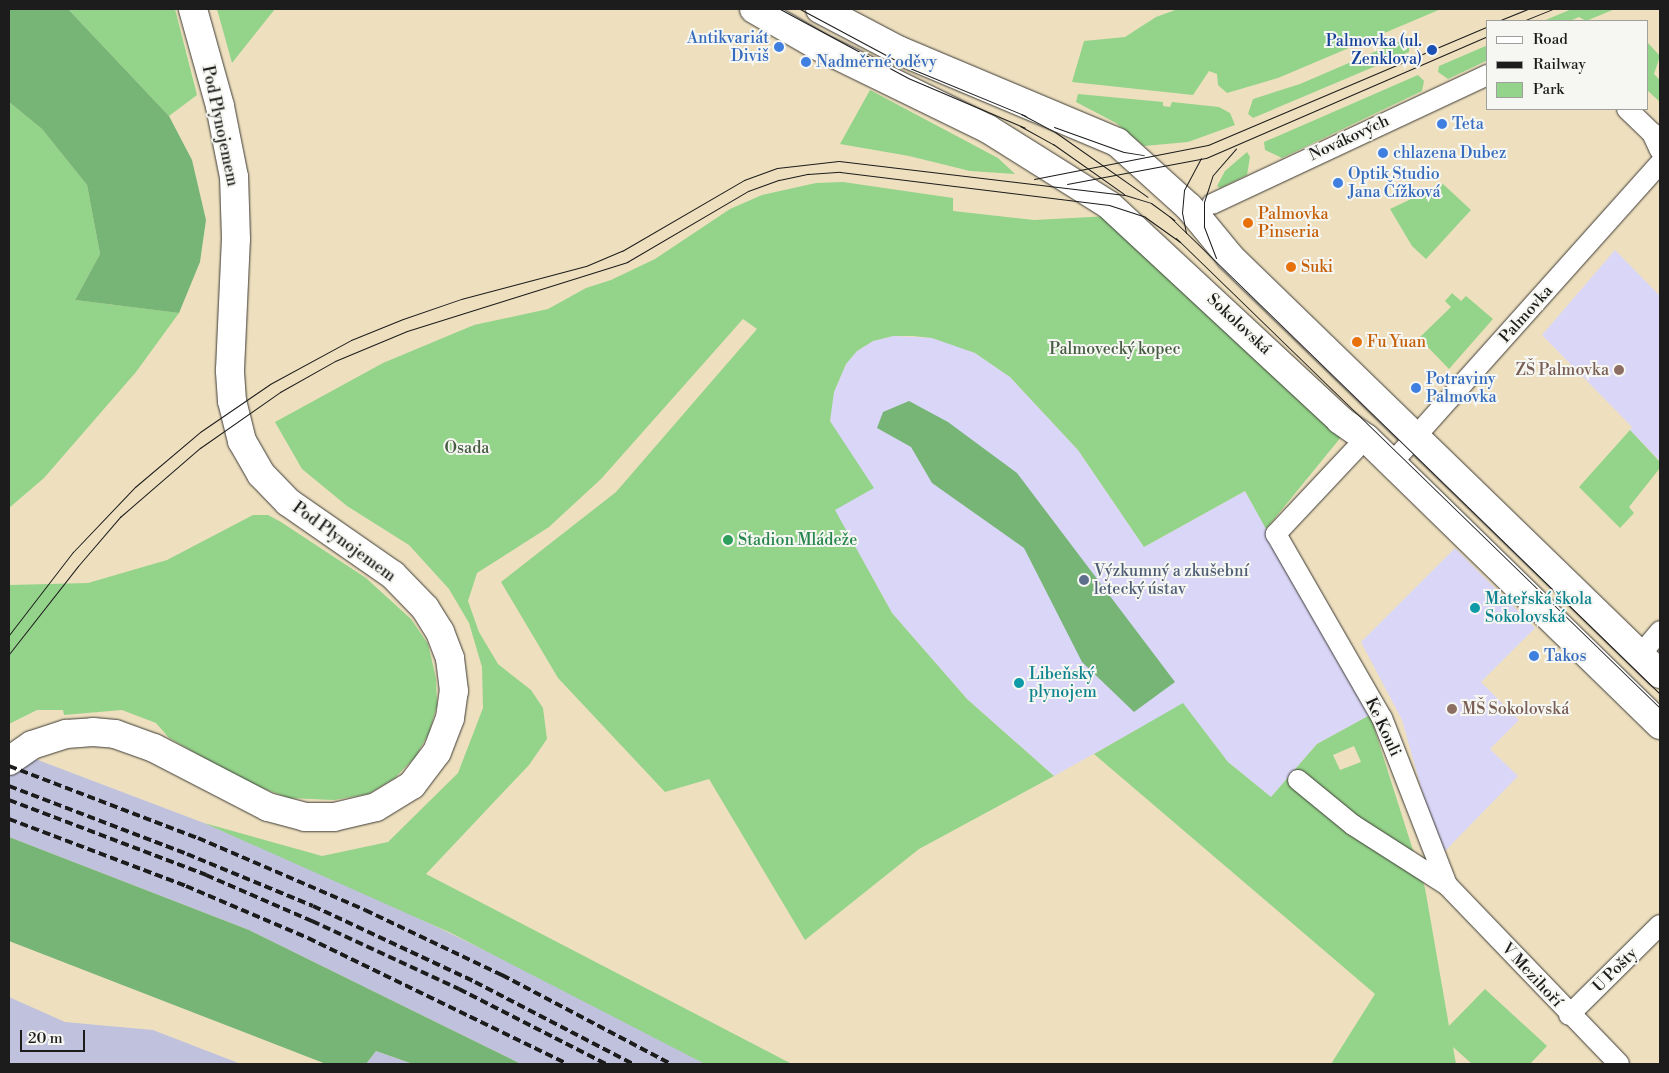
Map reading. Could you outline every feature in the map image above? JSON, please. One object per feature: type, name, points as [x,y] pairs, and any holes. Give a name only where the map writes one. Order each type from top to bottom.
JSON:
[{"type":"main road","name":"Pod Plynojemem","points":[[9,761],[32,745],[66,734],[93,732],[130,738],[154,748],[268,807],[305,817],[334,817],[376,807],[412,785],[437,752],[454,701],[450,658],[440,632],[425,608],[393,576],[288,502],[261,474],[242,440],[232,401],[230,370],[236,239],[234,177],[220,106],[193,9]]},
{"type":"main road","name":"Sokolovská","points":[[754,9],[820,47],[988,129],[1088,190],[1200,288],[1340,420],[1366,438],[1660,725]]},
{"type":"main road","points":[[820,9],[898,50],[1117,142],[1189,207],[1230,256],[1418,436],[1660,674]]},
{"type":"street","name":"Novákových","points":[[1212,204],[1486,76]]},
{"type":"street","points":[[1628,110],[1652,133],[1660,150]]},
{"type":"street","name":"Palmovka","points":[[1392,464],[1660,164]]},
{"type":"street","name":"Ke Kouli","points":[[1366,438],[1276,534],[1382,718],[1447,885]]},
{"type":"street","points":[[1641,654],[1660,632]]},
{"type":"street","points":[[1298,780],[1353,824],[1447,885]]},
{"type":"street","name":"V Mezihoří","points":[[1447,885],[1569,1015],[1618,1064]]},
{"type":"street","name":"U Pošty","points":[[1569,1015],[1660,925]]},
{"type":"shaded area","name":"ZŠ Palmovka","points":[[1615,250],[1660,296],[1660,461],[1630,430],[1632,427],[1542,335]]},
{"type":"shaded area","name":"Výzkumný a zkušební letecký ústav","points":[[893,336],[932,338],[955,345],[975,353],[1010,377],[1078,450],[1144,547],[1245,491],[1370,715],[1317,744],[1271,797],[1228,762],[1183,704],[1054,776],[967,699],[892,613],[834,509],[830,413],[834,392],[846,364],[857,351],[873,341]]},
{"type":"shaded area","name":"MŠ Sokolovská","points":[[1455,548],[1535,628],[1481,682],[1519,720],[1490,749],[1518,776],[1445,851],[1432,826],[1402,720],[1361,642]]},
{"type":"shaded area","points":[[9,749],[204,823],[371,895],[569,991],[705,1064],[521,1064],[249,930],[9,837]]},
{"type":"shaded area","points":[[9,997],[65,1022],[153,1030],[241,1064],[9,1064]]},
{"type":"shaded area","points":[[376,1051],[413,1064],[366,1064]]},
{"type":"green space","points":[[9,9],[68,9],[169,116],[192,160],[206,220],[200,262],[179,313],[75,300],[100,254],[87,185],[42,129],[9,102]]},
{"type":"green space","points":[[68,9],[175,9],[197,95],[169,116]]},
{"type":"green space","points":[[217,9],[275,9],[232,63]]},
{"type":"green space","points":[[1178,9],[1441,9],[1278,78],[1227,93],[1218,85],[1217,74],[1209,71],[1193,95],[1072,82],[1084,41],[1125,37],[1156,17]]},
{"type":"green space","points":[[1572,9],[1615,9],[1588,20],[1579,17],[1572,20],[1545,20]]},
{"type":"green space","points":[[1400,41],[1409,44],[1409,52],[1253,118],[1248,114],[1253,99],[1300,84]]},
{"type":"green space","points":[[1649,44],[1660,56],[1654,74],[1660,80],[1660,102],[1649,92]]},
{"type":"green space","points":[[1486,46],[1486,61],[1448,79],[1438,72],[1439,66]]},
{"type":"green space","points":[[1418,75],[1424,81],[1422,91],[1282,158],[1265,150],[1264,142]]},
{"type":"green space","points":[[870,90],[998,158],[1015,174],[970,171],[909,156],[840,144]]},
{"type":"green space","points":[[1078,94],[1163,102],[1163,106],[1170,107],[1172,102],[1219,107],[1230,113],[1235,125],[1188,142],[1144,146],[1116,123],[1076,102]]},
{"type":"green space","points":[[9,102],[42,129],[87,185],[100,254],[75,300],[179,313],[136,372],[44,478],[9,508]]},
{"type":"green space","points":[[1247,152],[1250,157],[1247,175],[1220,188],[1217,186],[1225,171]]},
{"type":"green space","points":[[843,182],[953,198],[953,211],[1034,220],[1110,216],[1346,431],[1266,529],[1245,491],[1144,547],[1078,450],[1010,377],[975,353],[932,338],[913,336],[893,336],[873,341],[857,351],[846,364],[834,392],[830,421],[874,488],[835,510],[892,613],[967,699],[1054,776],[919,849],[805,940],[709,779],[665,792],[558,678],[501,582],[616,492],[757,329],[743,319],[601,479],[549,527],[477,573],[468,601],[479,632],[498,664],[531,690],[543,708],[547,739],[529,765],[426,874],[792,1064],[705,1064],[451,933],[204,823],[322,856],[388,842],[458,773],[483,708],[482,667],[469,623],[449,589],[409,545],[347,506],[302,469],[275,422],[383,363],[474,325],[548,309],[586,288],[611,280],[655,259],[730,209],[762,195],[816,183]]},
{"type":"green space","points":[[1443,184],[1471,210],[1426,259],[1412,246],[1390,209]]},
{"type":"green space","points":[[1452,293],[1461,301],[1466,296],[1493,319],[1449,369],[1419,338],[1451,307],[1445,301]]},
{"type":"green space","points":[[909,401],[948,422],[1017,473],[1175,682],[1134,712],[1082,662],[1024,548],[932,483],[911,447],[877,428],[883,412]]},
{"type":"green space","points":[[1630,430],[1660,462],[1660,468],[1629,507],[1634,513],[1620,528],[1579,487]]},
{"type":"green space","points":[[253,515],[268,515],[281,522],[366,578],[411,619],[428,644],[436,678],[437,705],[429,733],[416,756],[395,778],[368,794],[334,800],[289,798],[247,782],[169,738],[156,723],[122,710],[64,715],[63,710],[37,710],[9,724],[9,585],[88,583],[167,560]]},
{"type":"green space","points":[[1183,703],[1228,762],[1271,797],[1317,744],[1370,715],[1425,888],[1449,1026],[1485,989],[1547,1046],[1530,1064],[1472,1064],[1453,1047],[1456,1064],[1331,1064],[1375,994],[1094,754]],"holes":[[[1354,746],[1361,762],[1340,770],[1333,755]]]},
{"type":"green space","points":[[9,837],[249,930],[521,1064],[413,1064],[376,1051],[366,1064],[326,1064],[9,941]]},
{"type":"tram line","points":[[780,9],[908,78],[1025,128]]},
{"type":"tram line","points":[[800,9],[912,69],[1026,116]]},
{"type":"tram line","points":[[1500,20],[1528,9]]},
{"type":"tram line","points":[[1525,20],[1552,9]]},
{"type":"tram line","points":[[1034,179],[1208,145],[1486,27]]},
{"type":"tram line","points":[[1067,184],[1206,158],[1486,37]]},
{"type":"tram line","points":[[1021,114],[1055,132],[1148,197]]},
{"type":"tram line","points":[[1020,126],[1053,144],[1124,194]]},
{"type":"tram line","points":[[1054,127],[1124,152],[1144,155]]},
{"type":"tram line","points":[[1216,258],[1204,226],[1204,202],[1213,175],[1236,149]]},
{"type":"tram line","points":[[1186,233],[1182,213],[1184,190],[1201,158]]},
{"type":"tram line","points":[[9,635],[73,552],[135,487],[200,432],[270,384],[351,340],[403,319],[461,299],[586,266],[622,251],[744,180],[777,168],[839,161],[1125,195],[1151,203],[1174,220]]},
{"type":"tram line","points":[[9,654],[78,566],[120,517],[200,448],[280,392],[335,361],[407,331],[627,262],[748,191],[779,180],[808,174],[840,172],[1109,205],[1145,217],[1180,242]]},
{"type":"tram line","points":[[1169,216],[1660,694]]},
{"type":"tram line","points":[[1176,238],[1660,708]]},
{"type":"railway","points":[[9,766],[198,838],[365,910],[502,975],[671,1064]]},
{"type":"railway","points":[[9,786],[187,854],[313,906],[475,982],[633,1064]]},
{"type":"railway","points":[[9,800],[206,875],[312,921],[459,989],[606,1064]]},
{"type":"railway","points":[[9,819],[186,886],[308,938],[567,1064]]},
{"type":"place","name":"Antikvariát Diviš","points":[[779,47]]},
{"type":"place","name":"Palmovka (ul. Zenklova)","points":[[1432,50]]},
{"type":"place","name":"Nadměrné oděvy","points":[[806,62]]},
{"type":"place","name":"Teta","points":[[1442,124]]},
{"type":"place","name":"chlazena Dubez","points":[[1383,153]]},
{"type":"place","name":"Optik Studio Jana Čížková","points":[[1338,183]]},
{"type":"place","name":"Palmovka Pinseria","points":[[1248,223]]},
{"type":"place","name":"Suki","points":[[1291,267]]},
{"type":"place","name":"Fu Yuan","points":[[1357,342]]},
{"type":"place","name":"ZŠ Palmovka","points":[[1619,370]]},
{"type":"place","name":"Potraviny Palmovka","points":[[1416,388]]},
{"type":"place","name":"Stadion Mládeže","points":[[728,540]]},
{"type":"place","name":"Výzkumný a zkušební letecký ústav","points":[[1084,580]]},
{"type":"place","name":"Mateřská škola Sokolovská","points":[[1475,608]]},
{"type":"place","name":"Takos","points":[[1534,656]]},
{"type":"place","name":"Libeňský plynojem","points":[[1019,683]]},
{"type":"place","name":"MŠ Sokolovská","points":[[1452,709]]},
{"type":"park label","name":"Palmovecký kopec","points":[[1115,349]]},
{"type":"park label","name":"Osada","points":[[467,448]]}]
